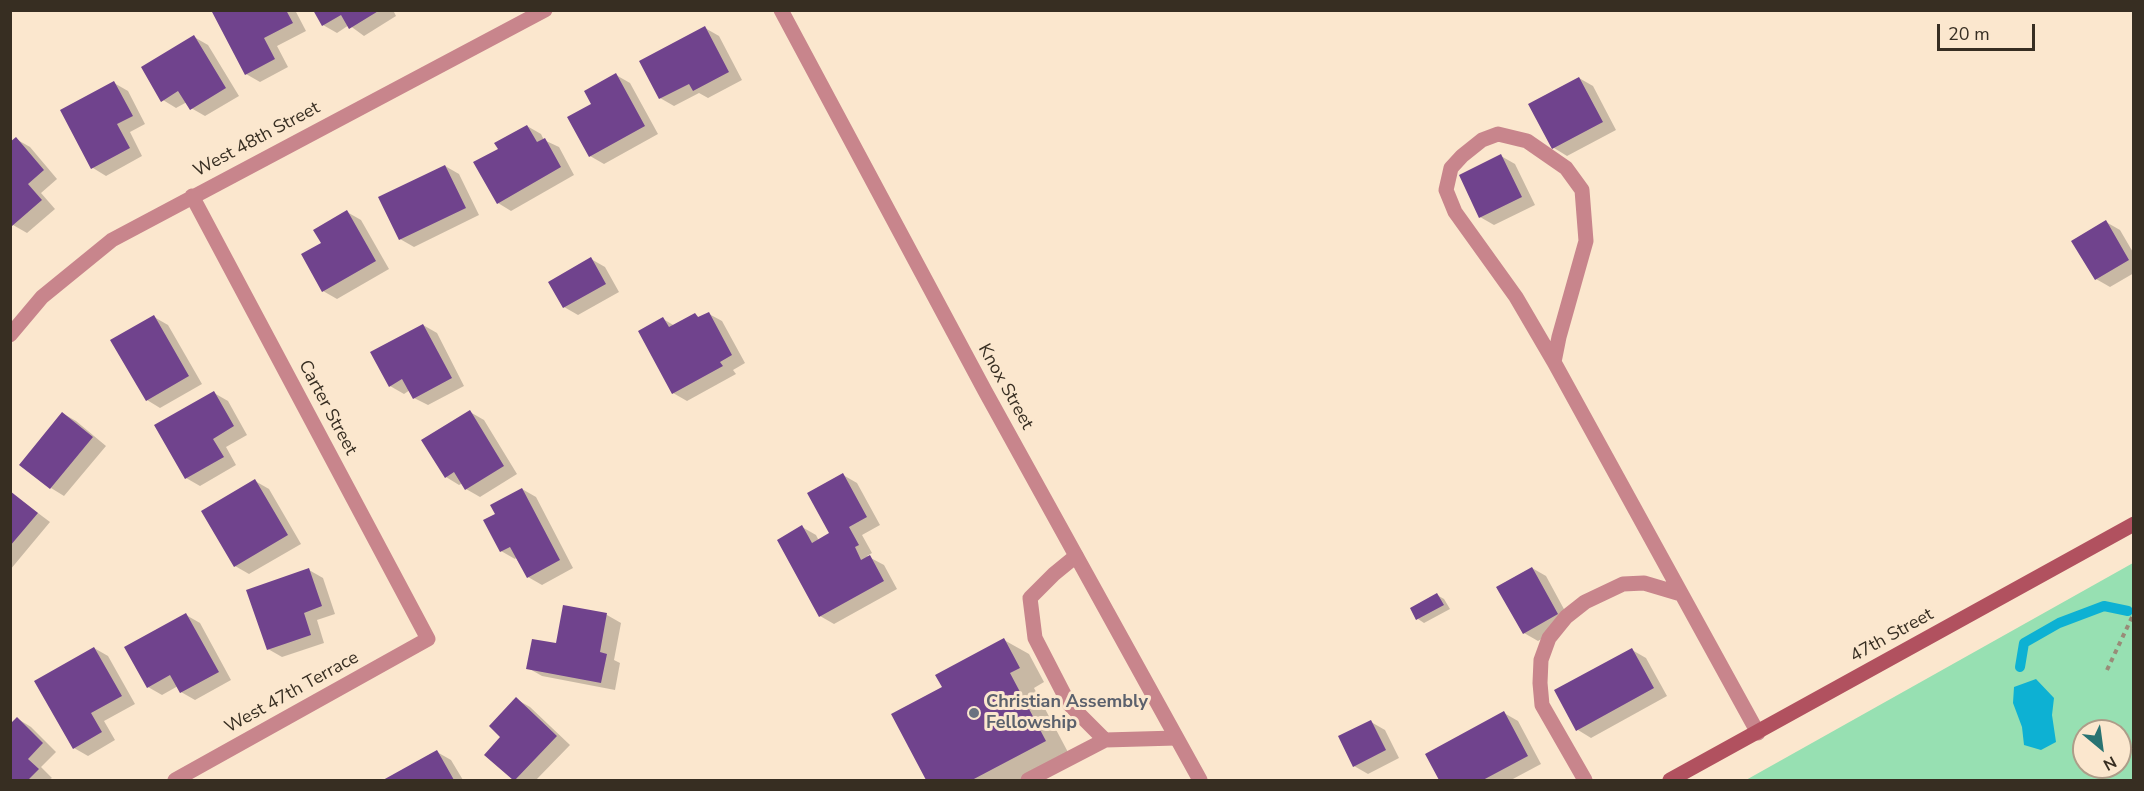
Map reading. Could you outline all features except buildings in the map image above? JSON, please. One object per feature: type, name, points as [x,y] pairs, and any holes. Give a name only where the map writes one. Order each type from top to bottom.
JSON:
[{"type":"main road","name":"47th Street","points":[[1670,780],[2133,524]]},
{"type":"street","name":"West 48th Street","points":[[10,335],[42,297],[112,240],[545,10]]},
{"type":"street","name":"Knox Street","points":[[781,10],[974,370],[1200,780]]},
{"type":"street","points":[[1554,362],[1586,241],[1582,190],[1566,168],[1527,141],[1498,134],[1482,140],[1451,168],[1446,190],[1455,212],[1516,297],[1554,362],[1758,733]]},
{"type":"street","name":"Carter Street","points":[[192,196],[428,639]]},
{"type":"street","points":[[1076,556],[1054,573],[1030,598],[1035,639],[1069,704],[1105,740]]},
{"type":"street","points":[[1585,780],[1542,705],[1539,683],[1541,660],[1549,638],[1566,617],[1585,602],[1623,584],[1644,583],[1681,594]]},
{"type":"street","name":"West 47th Terrace","points":[[175,780],[428,639]]},
{"type":"street","points":[[1028,780],[1105,740],[1176,738]]},
{"type":"path","points":[[2107,670],[2132,615]]},
{"type":"green space","points":[[2133,563],[2133,780],[1746,780]]},
{"type":"water","points":[[2036,679],[2054,698],[2052,715],[2056,742],[2041,750],[2024,745],[2022,727],[2013,703],[2014,687]]},
{"type":"waterway","points":[[2020,667],[2024,643],[2059,623],[2104,606],[2128,611]]},
{"type":"place","name":"Christian Assembly Fellowship","points":[[974,713]]}]
